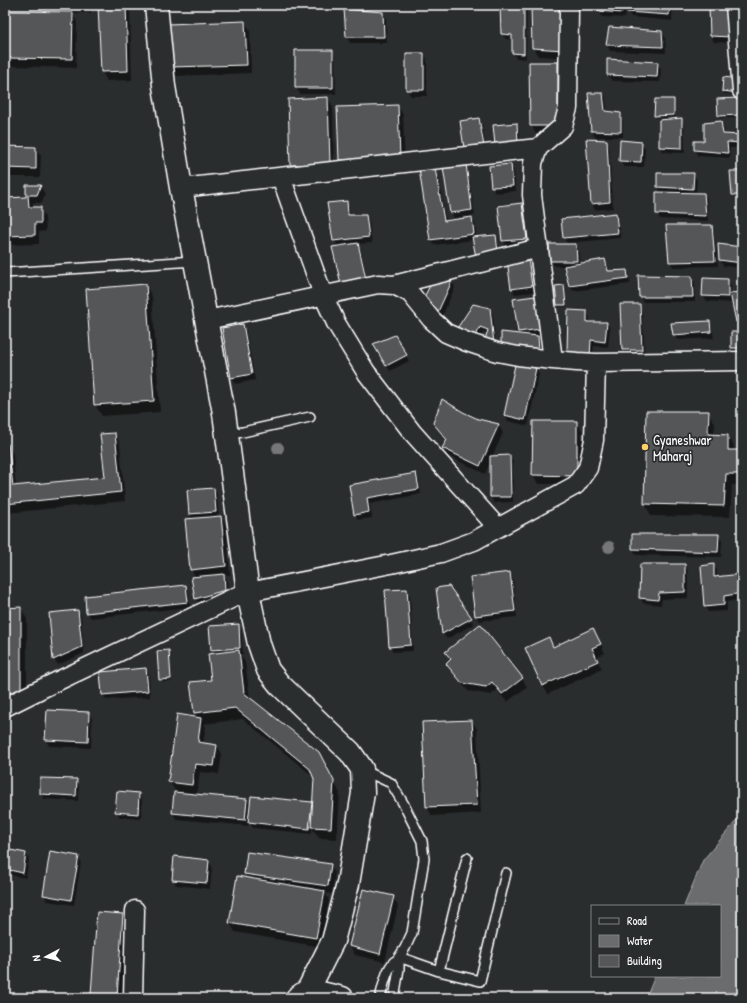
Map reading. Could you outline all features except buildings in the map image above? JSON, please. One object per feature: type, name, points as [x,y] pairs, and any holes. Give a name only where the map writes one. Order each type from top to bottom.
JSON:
[{"type":"main road","points":[[156,5],[164,86],[181,188],[224,413],[248,592],[259,644],[268,670],[279,684],[350,752],[362,769],[363,793],[348,884],[333,941],[321,996]]},
{"type":"street","points":[[553,360],[532,195],[533,163],[538,148],[563,126],[568,108],[569,5]]},
{"type":"street","points":[[735,5],[742,90]]},
{"type":"street","points":[[181,188],[538,148]]},
{"type":"street","points":[[281,177],[323,295],[336,323],[366,372],[412,432],[498,528]]},
{"type":"street","points":[[207,320],[378,284],[394,285],[539,248]]},
{"type":"street","points":[[394,285],[410,293],[431,319],[446,333],[497,352],[553,360],[596,363],[742,361]]},
{"type":"street","points":[[5,707],[248,592],[441,553],[474,541],[576,485],[588,468],[594,440],[596,363]]},
{"type":"street","points":[[133,998],[135,910]]},
{"type":"lane","points":[[5,273],[195,261]]},
{"type":"lane","points":[[227,434],[310,418]]},
{"type":"lane","points":[[362,769],[390,783],[403,803],[422,841],[424,860],[412,933],[398,959],[393,962],[390,967],[380,998]]},
{"type":"lane","points":[[439,971],[467,858]]},
{"type":"lane","points":[[398,959],[480,981],[506,873]]},
{"type":"lane","points":[[394,998],[399,969],[398,959]]},
{"type":"water","points":[[742,814],[742,998],[646,998],[655,977],[721,977],[721,905],[684,905],[703,860]]},
{"type":"place","name":"Gyaneshwar Maharaj","points":[[645,447]]}]
